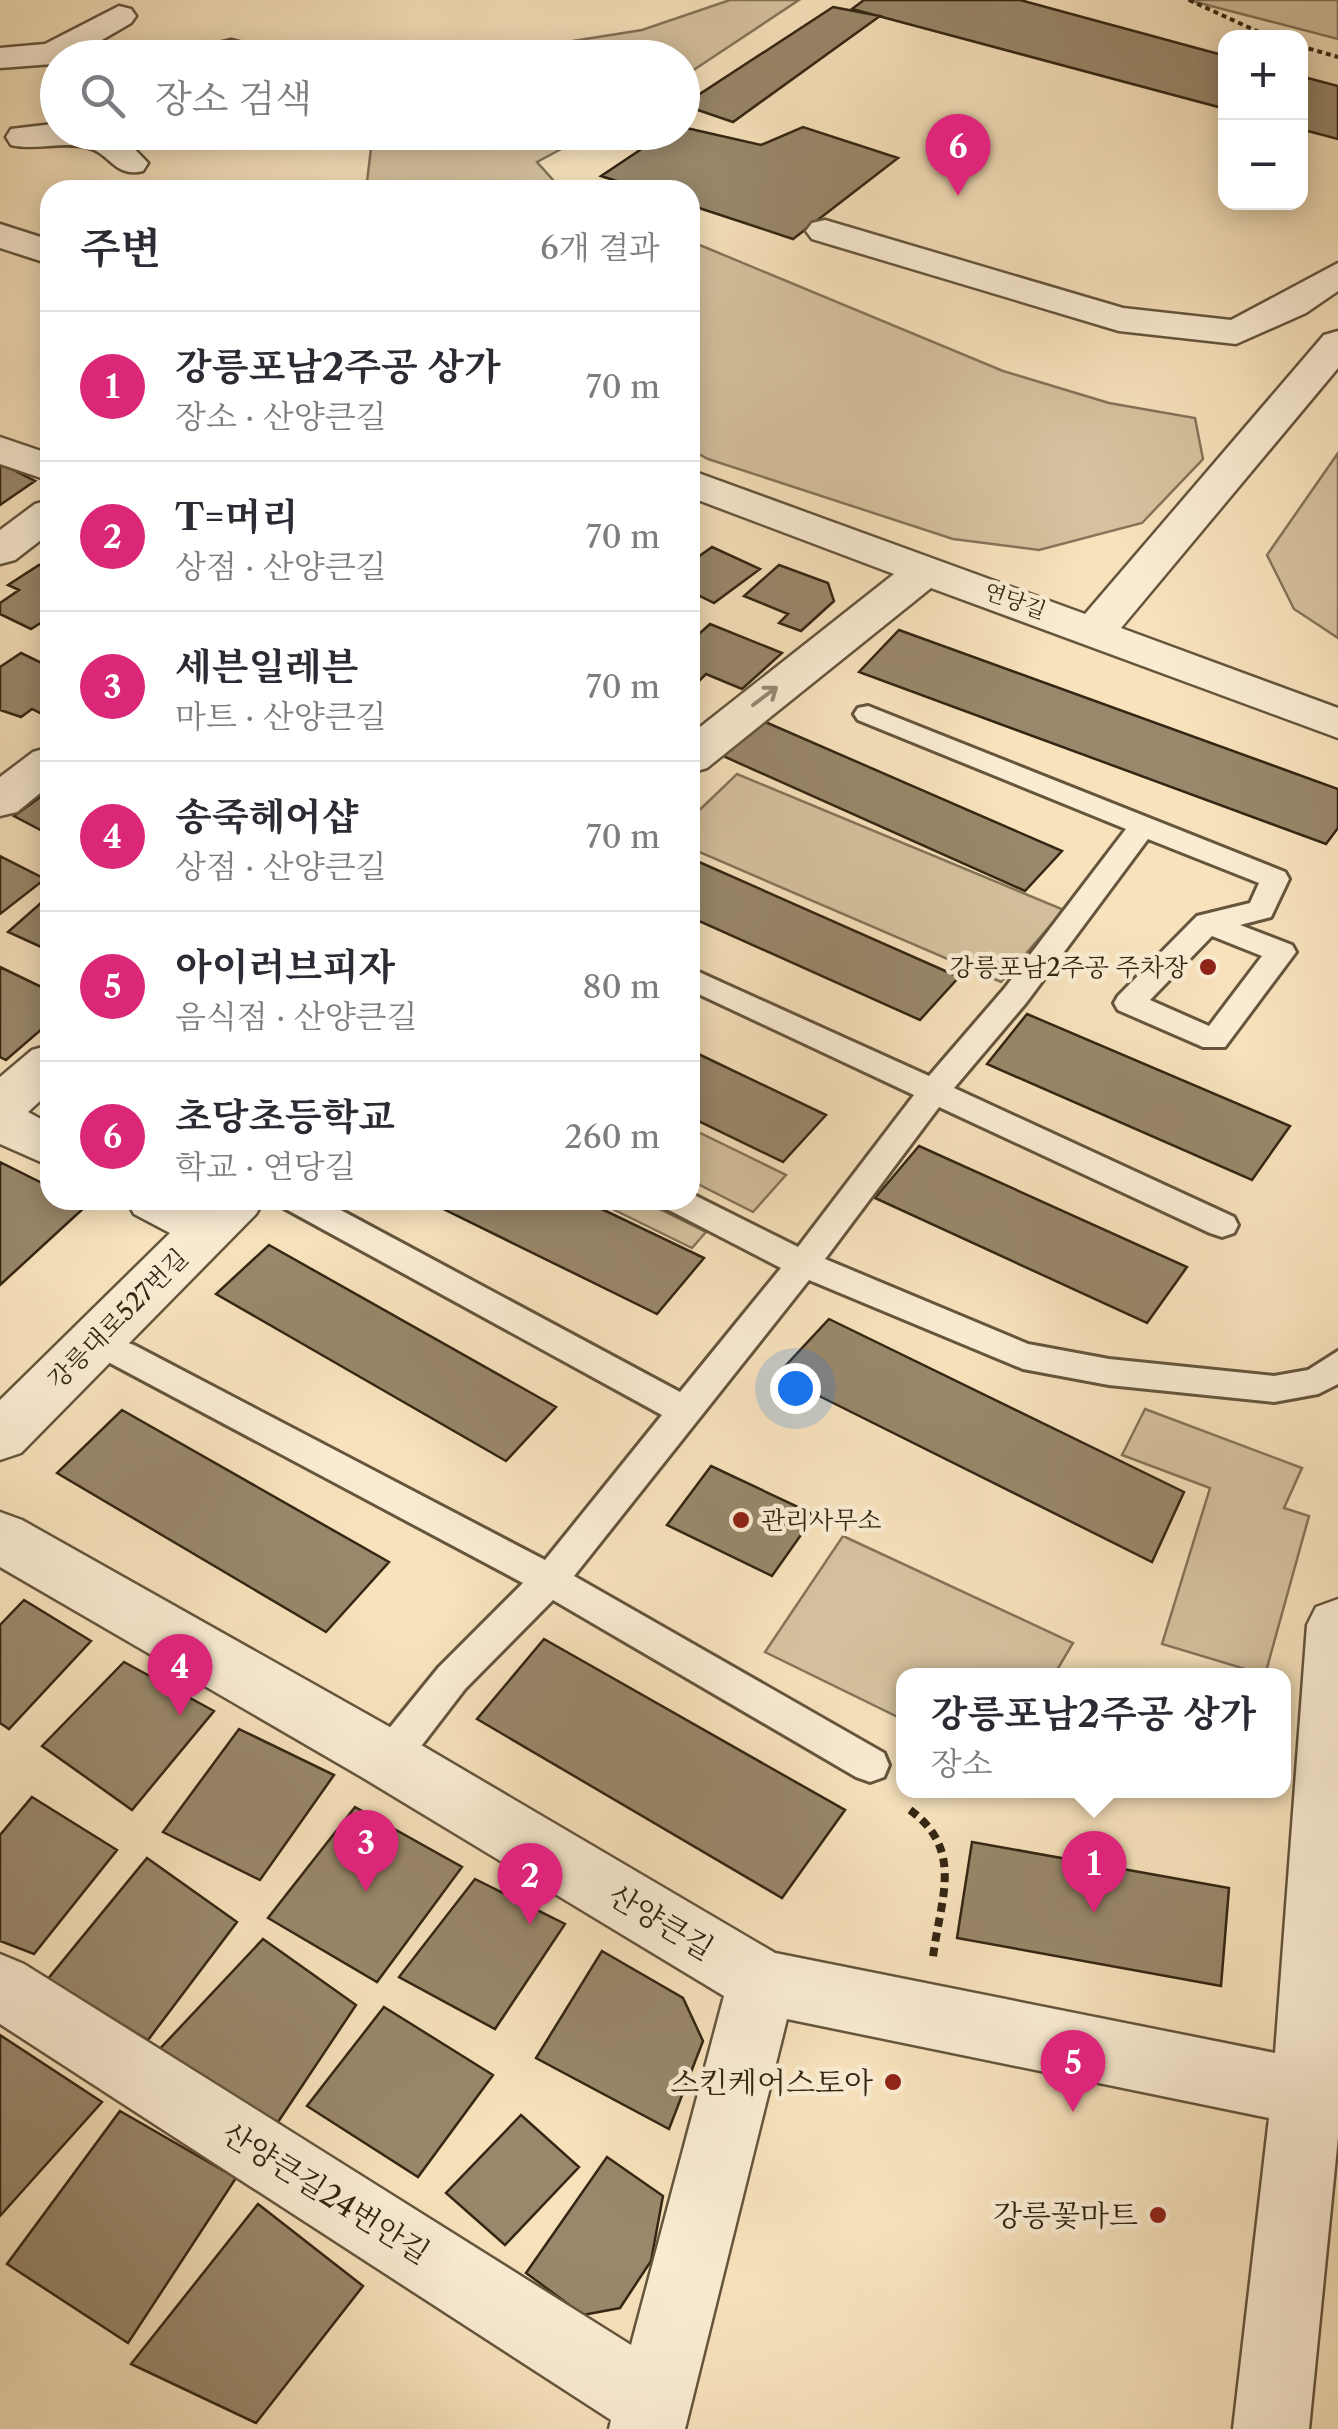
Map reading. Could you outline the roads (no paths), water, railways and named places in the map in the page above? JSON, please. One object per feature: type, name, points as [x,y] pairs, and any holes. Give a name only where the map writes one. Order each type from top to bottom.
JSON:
[{"type":"street","points":[[77,40],[118,16]]},
{"type":"street","points":[[0,58],[40,55]]},
{"type":"street","points":[[12,147],[40,120]]},
{"type":"street","points":[[12,147],[40,141]]},
{"type":"street","points":[[122,150],[130,163]]},
{"type":"street","points":[[825,231],[1119,319],[1236,332],[1292,305],[1338,274]]},
{"type":"street","points":[[0,235],[40,249]]},
{"type":"street","points":[[1094,630],[1338,342]]},
{"type":"street","points":[[0,449],[40,465]]},
{"type":"street","name":"연당길","points":[[700,488],[910,584],[1094,630],[1338,724]]},
{"type":"street","points":[[0,551],[40,521]]},
{"type":"street","points":[[700,740],[910,584]]},
{"type":"street","points":[[0,801],[40,770]]},
{"type":"street","points":[[0,1108],[40,1072]]},
{"type":"street","points":[[0,1121],[40,1142]]},
{"type":"street","name":"강릉대로527번길","points":[[0,1437],[222,1214]]},
{"type":"street","name":"산양큰길","points":[[0,1537],[388,1759],[762,1982],[920,2014],[1328,2082]]},
{"type":"street","points":[[1270,2429],[1328,2082],[1338,1625]]},
{"type":"street","points":[[650,2415],[762,1982]]},
{"type":"street","name":"산양큰길24번안길","points":[[0,1986],[650,2415]]},
{"type":"lane","points":[[868,714],[1275,879],[1261,910],[1207,922],[1129,1004],[1214,1040],[1281,952],[1207,922]]},
{"type":"lane","points":[[388,1759],[452,1678],[550,1580],[803,1264],[934,1092],[1015,996],[1143,826]]},
{"type":"lane","points":[[700,983],[1222,1225]]},
{"type":"lane","points":[[313,1210],[686,1411]]},
{"type":"lane","points":[[696,1210],[803,1264],[990,1344],[1050,1362],[1274,1389],[1318,1382],[1338,1364]]},
{"type":"lane","points":[[122,1354],[550,1580],[870,1765]]},
{"type":"place","name":"초당초등학교","points":[[958,196]]},
{"type":"place","name":"강릉포남2주공 주차장","points":[[1208,967]]},
{"type":"place","name":"관리사무소","points":[[741,1520]]},
{"type":"place","name":"송죽헤어샵","points":[[180,1716]]},
{"type":"place","name":"세븐일레븐","points":[[366,1892]]},
{"type":"place","name":"강릉포남2주공 상가","points":[[1094,1913]]},
{"type":"place","name":"T=머리","points":[[530,1925]]},
{"type":"place","name":"스킨케어스토아","points":[[893,2082]]},
{"type":"place","name":"아이러브피자","points":[[1073,2112]]},
{"type":"place","name":"강릉꽃마트","points":[[1158,2215]]}]
